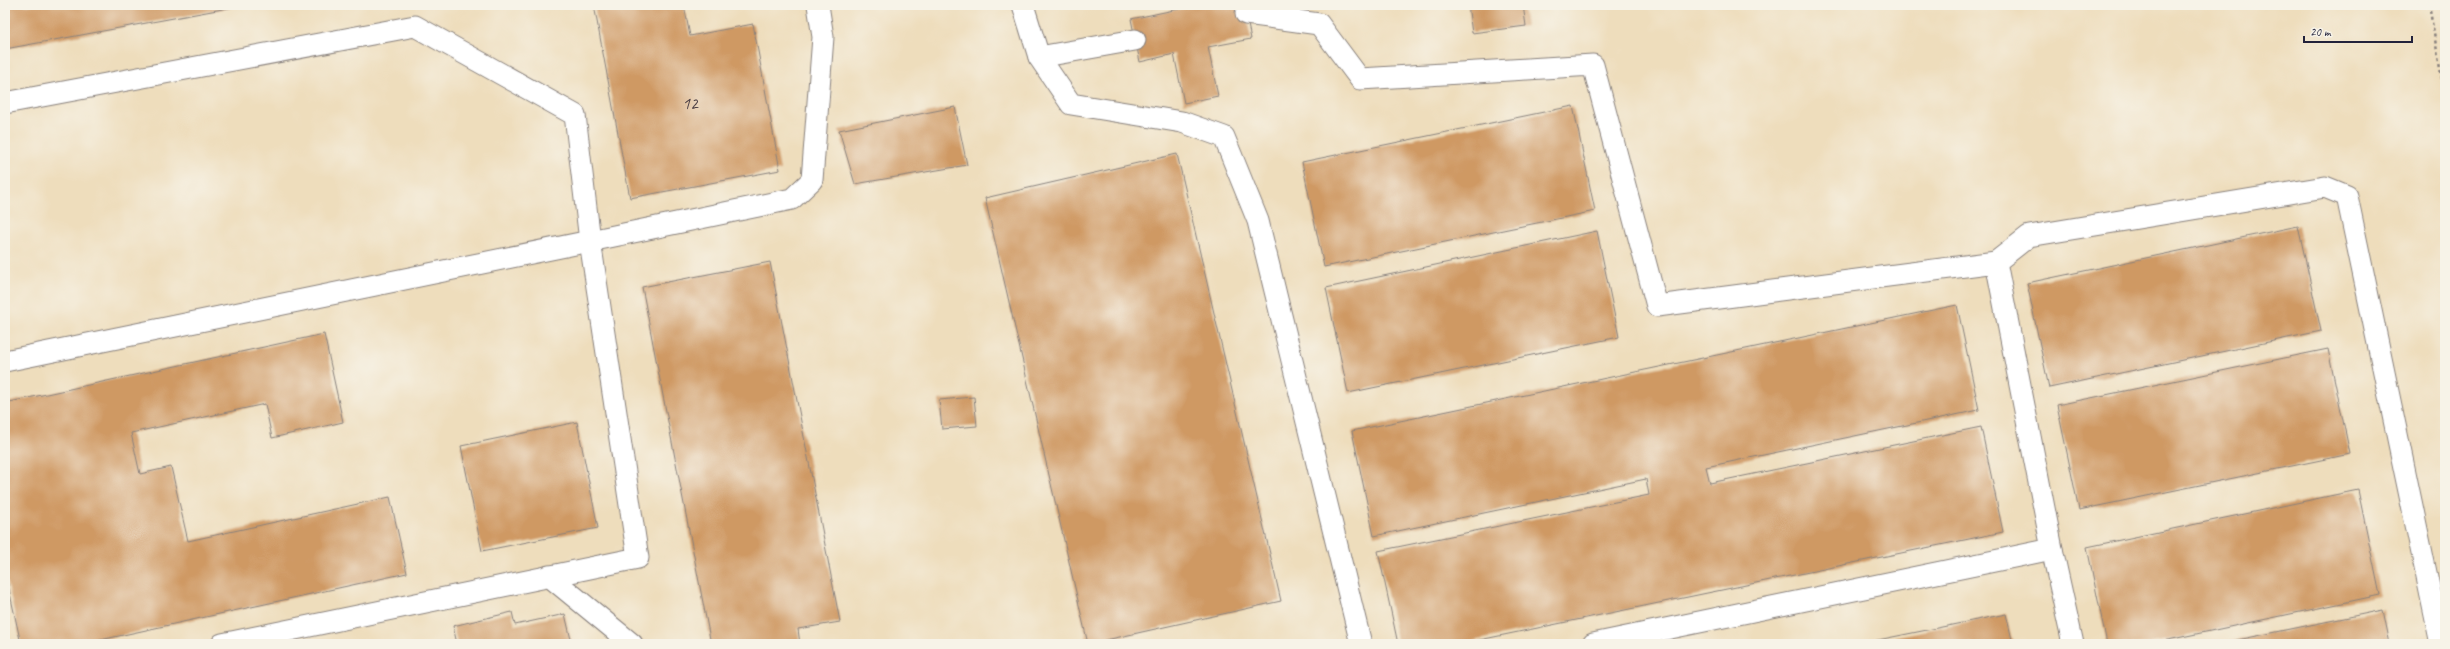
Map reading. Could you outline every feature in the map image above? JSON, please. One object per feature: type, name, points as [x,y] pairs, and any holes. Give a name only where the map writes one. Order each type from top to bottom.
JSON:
[{"type":"lane","points":[[5,361],[792,199],[812,180],[823,37],[818,5]]},
{"type":"lane","points":[[1023,5],[1039,57],[1071,104],[1182,122],[1224,137],[1258,222],[1361,644]]},
{"type":"lane","points":[[1246,14],[1318,24],[1360,79],[1593,65],[1657,306],[1996,262],[2029,236],[2325,187],[2347,196],[2441,644]]},
{"type":"lane","points":[[5,103],[415,26],[575,115],[590,241],[638,558],[222,644]]},
{"type":"lane","points":[[1039,57],[1135,40]]},
{"type":"lane","points":[[1996,262],[2052,549],[2073,644]]},
{"type":"lane","points":[[1593,644],[2052,549]]},
{"type":"lane","points":[[548,576],[632,644]]},
{"type":"path","points":[[2429,5],[2445,97]]},
{"type":"building","points":[[5,5],[239,5],[239,6],[5,49]]},
{"type":"building","points":[[594,5],[684,5],[690,36],[753,24],[780,170],[630,198]]},
{"type":"building","points":[[1198,5],[1244,5],[1251,39],[1208,47],[1218,96],[1184,103],[1174,54],[1140,62],[1131,19]]},
{"type":"building","points":[[1468,5],[1523,5],[1526,26],[1472,33]]},
{"type":"building","points":[[1573,106],[1595,211],[1324,267],[1302,162]]},
{"type":"building","points":[[955,107],[967,165],[855,184],[839,130]]},
{"type":"building","points":[[1177,154],[1281,601],[1088,644],[985,198]]},
{"type":"building","points":[[2298,226],[2321,331],[2049,388],[2027,283]]},
{"type":"building","points":[[1597,231],[1619,337],[1348,393],[1326,288]]},
{"type":"building","points":[[770,262],[840,622],[798,629],[800,644],[711,644],[642,287]]},
{"type":"building","points":[[1957,305],[1979,410],[1706,467],[1710,483],[1981,427],[2003,532],[1460,644],[1398,644],[1378,551],[1649,495],[1646,479],[1374,536],[1352,431]]},
{"type":"building","points":[[324,334],[343,422],[272,438],[265,404],[131,433],[140,474],[171,467],[188,541],[390,497],[407,573],[82,644],[21,644],[5,571],[5,403]]},
{"type":"building","points":[[2328,349],[2350,454],[2079,510],[2057,405]]},
{"type":"building","points":[[974,397],[977,426],[942,429],[939,400]]},
{"type":"building","points":[[577,422],[598,528],[482,551],[461,446]]},
{"type":"building","points":[[2358,490],[2380,595],[2149,644],[2107,644],[2087,547]]},
{"type":"building","points":[[2383,610],[2390,644],[2223,644],[2223,643]]},
{"type":"building","points":[[512,612],[515,625],[565,614],[572,644],[457,644],[453,626]]},
{"type":"building","points":[[2006,614],[2013,644],[1863,644],[1863,643]]}]
